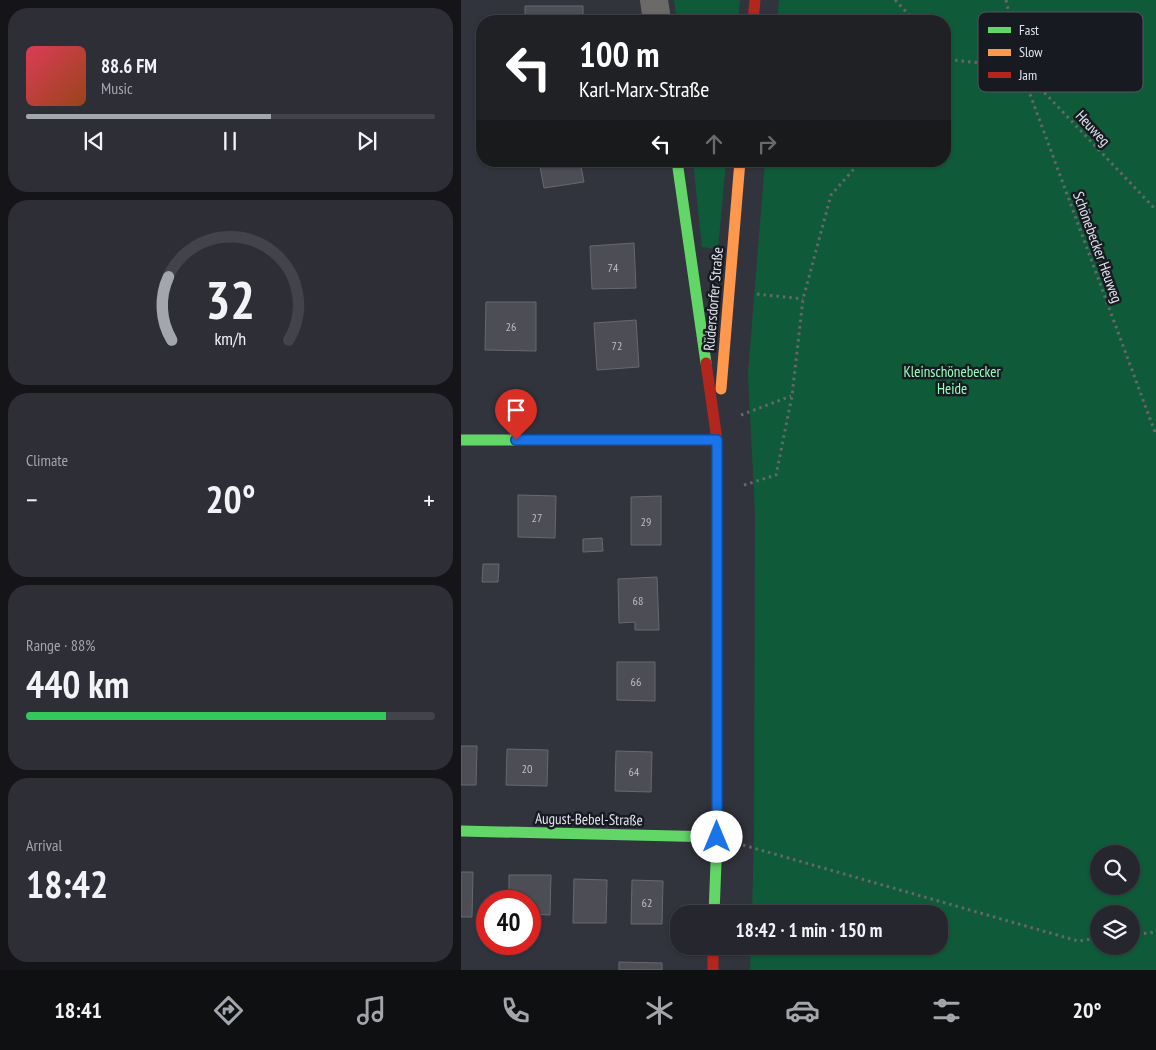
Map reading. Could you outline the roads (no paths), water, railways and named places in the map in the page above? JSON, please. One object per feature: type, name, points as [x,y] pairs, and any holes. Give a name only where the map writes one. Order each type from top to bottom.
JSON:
[{"type":"street","points":[[654,0],[656,15]]},
{"type":"street","points":[[754,15],[755,0]]},
{"type":"street","points":[[678,167],[717,440],[717,837],[714,905]]},
{"type":"street","name":"Rüdersdorfer Straße","points":[[717,440],[739,167]]},
{"type":"street","points":[[461,440],[717,440]]},
{"type":"street","name":"August-Bebel-Straße","points":[[461,831],[717,837]]},
{"type":"street","points":[[713,955],[713,970]]},
{"type":"park label","name":"Kleinschönebecker Heide","points":[[952,380]]}]
